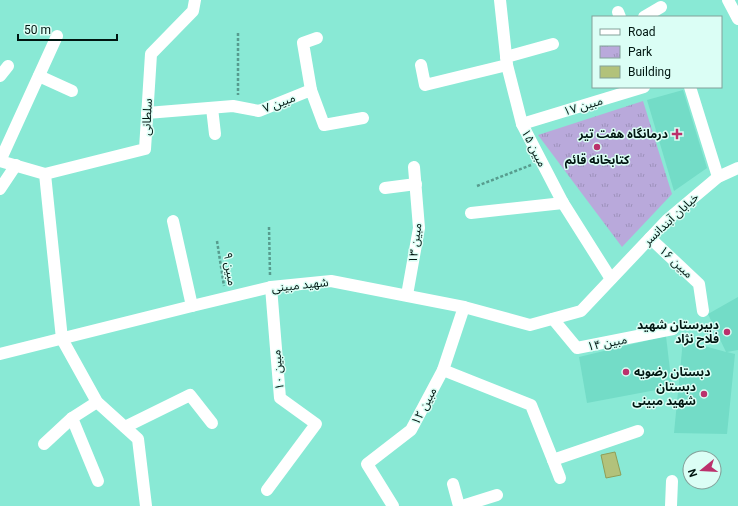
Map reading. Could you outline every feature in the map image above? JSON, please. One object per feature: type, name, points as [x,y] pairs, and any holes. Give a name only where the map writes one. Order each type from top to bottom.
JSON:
[{"type":"street","name":"سلطانی","points":[[45,174],[145,149],[150,54],[193,11],[195,0]]},
{"type":"street","name":"مبین ۱۵","points":[[500,0],[507,61],[522,124],[563,203],[611,279]]},
{"type":"street","points":[[728,0],[738,20]]},
{"type":"street","points":[[646,16],[661,7]]},
{"type":"street","points":[[56,36],[0,161],[45,174],[62,339],[97,402],[138,439],[146,506]]},
{"type":"street","points":[[311,90],[303,43],[317,38]]},
{"type":"street","points":[[421,65],[425,85],[507,61],[553,44]]},
{"type":"street","points":[[0,76],[8,66]]},
{"type":"street","points":[[39,76],[72,91]]},
{"type":"street","name":"مبین ۱۷","points":[[522,124],[641,88]]},
{"type":"street","points":[[690,88],[718,176]]},
{"type":"street","name":"مبین ۷","points":[[147,113],[233,106],[259,111],[311,90],[324,125],[363,118]]},
{"type":"street","points":[[212,108],[215,134]]},
{"type":"street","points":[[0,189],[16,165]]},
{"type":"street","name":"مبین ۱۳","points":[[407,295],[419,228],[414,167]]},
{"type":"street","name":"خیابان آبندانسر","points":[[611,279],[667,220],[718,176],[738,168]]},
{"type":"street","points":[[385,188],[416,184]]},
{"type":"street","points":[[471,213],[563,203]]},
{"type":"street","points":[[173,221],[192,306]]},
{"type":"street","name":"مبین ۱۶","points":[[650,238],[699,284],[703,311]]},
{"type":"street","name":"شهید مبینی","points":[[0,354],[271,287],[331,281],[464,307],[530,325],[581,311],[611,279]]},
{"type":"street","name":"مبین ۱۰","points":[[267,490],[316,424],[280,398],[271,287]]},
{"type":"street","name":"مبین ۱۲","points":[[393,506],[367,464],[411,430],[443,370],[464,307]]},
{"type":"street","name":"مبین ۱۴","points":[[554,319],[577,348],[673,329]]},
{"type":"street","points":[[443,370],[530,405],[560,478]]},
{"type":"street","points":[[125,427],[190,395],[212,423]]},
{"type":"street","points":[[44,444],[72,418],[97,402]]},
{"type":"street","points":[[72,418],[98,481]]},
{"type":"street","points":[[553,460],[638,432]]},
{"type":"street","points":[[671,506],[672,481]]},
{"type":"street","points":[[453,484],[459,506]]},
{"type":"street","points":[[462,506],[497,495]]},
{"type":"path","points":[[238,33],[238,107]]},
{"type":"path","points":[[477,186],[540,161]]},
{"type":"path","points":[[269,227],[271,287]]},
{"type":"path","name":"مبین ۹","points":[[217,241],[226,298]]},
{"type":"shaded area","name":"درمانگاه هفت تیر","points":[[683,90],[707,168],[674,191],[647,100]]},
{"type":"shaded area","name":"دبستان شهید مبینی","points":[[738,297],[738,350],[727,352],[735,354],[727,434],[674,433],[683,340],[726,352],[708,314]]},
{"type":"shaded area","name":"دبستان رضویه","points":[[666,336],[672,387],[587,403],[579,357]]},
{"type":"green space","points":[[643,101],[672,194],[622,247],[538,135]]},
{"type":"building","points":[[615,452],[621,475],[606,478],[601,455]]},
{"type":"place","name":"درمانگاه هفت تیر","points":[[677,134]]},
{"type":"place","name":"کتابخانه قائم","points":[[597,147]]},
{"type":"place","name":"دبیرستان شهید فلاح نژاد","points":[[727,332]]},
{"type":"place","name":"دبستان رضویه","points":[[626,372]]},
{"type":"place","name":"دبستان شهید مبینی","points":[[704,394]]}]
